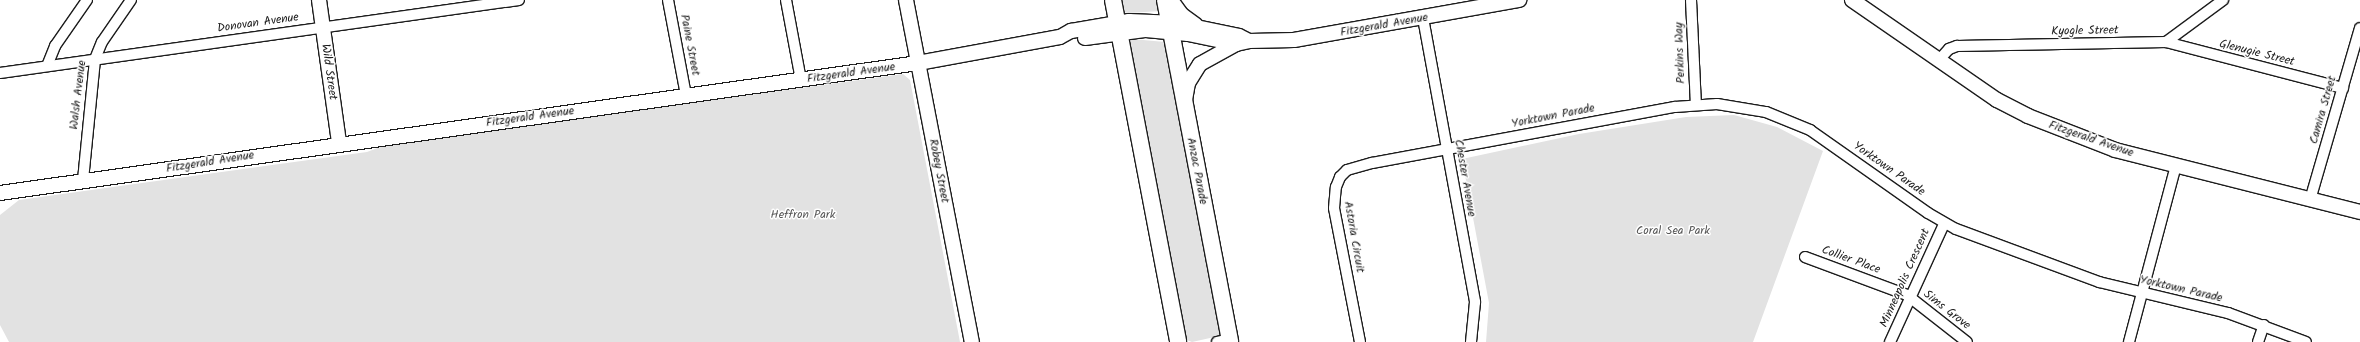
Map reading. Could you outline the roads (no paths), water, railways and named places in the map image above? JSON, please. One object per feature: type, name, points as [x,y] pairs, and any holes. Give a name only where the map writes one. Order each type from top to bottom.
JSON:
[{"type":"main road","points":[[1113,0],[1178,342]]},
{"type":"main road","name":"Anzac Parade","points":[[1165,0],[1226,341]]},
{"type":"street","points":[[47,66],[55,46],[87,0]]},
{"type":"street","name":"Walsh Avenue","points":[[83,180],[95,59],[102,42],[131,0]]},
{"type":"street","name":"Wild Street","points":[[319,0],[339,143]]},
{"type":"street","name":"Donovan Avenue","points":[[0,73],[519,0]]},
{"type":"street","name":"Paine Street","points":[[668,0],[686,95]]},
{"type":"street","points":[[786,0],[801,80]]},
{"type":"street","name":"Robey Street","points":[[906,0],[972,342]]},
{"type":"street","points":[[1171,0],[1182,15],[1198,27]]},
{"type":"street","name":"Fitzgerald Avenue","points":[[1170,27],[1242,43],[1294,40],[1519,0]]},
{"type":"street","name":"Perkins Way","points":[[1691,0],[1696,105]]},
{"type":"street","name":"Fitzgerald Avenue","points":[[1852,0],[2010,108],[2108,147],[2176,166],[2360,212]]},
{"type":"street","points":[[2166,42],[2223,0]]},
{"type":"street","name":"Chester Avenue","points":[[1423,18],[1475,302],[1471,342]]},
{"type":"street","name":"Fitzgerald Avenue","points":[[0,193],[339,143],[918,63],[1060,37],[1073,40],[1118,27],[1198,27],[1238,36],[1242,43]]},
{"type":"street","name":"Camira Street","points":[[2310,200],[2360,28]]},
{"type":"street","name":"Kyogle Street","points":[[1940,60],[1949,49],[1957,46],[2166,42]]},
{"type":"street","name":"Glenugie Street","points":[[2166,42],[2343,88]]},
{"type":"street","points":[[1184,107],[1188,83],[1200,64],[1242,43]]},
{"type":"street","name":"Yorktown Parade","points":[[1447,149],[1696,105],[1750,108],[1797,124],[1822,138],[1944,224],[2078,275],[2142,294],[2228,313],[2264,325],[2306,342]]},
{"type":"street","name":"Astoria Circuit","points":[[1360,342],[1334,208],[1334,196],[1340,177],[1347,170],[1372,163],[1447,149]]},
{"type":"street","points":[[2129,342],[2176,166]]},
{"type":"street","name":"Minneapolis Crescent","points":[[1890,342],[1944,224]]},
{"type":"street","name":"Collier Place","points":[[1805,257],[1910,298]]},
{"type":"street","name":"Sims Grove","points":[[1910,298],[1968,342]]},
{"type":"street","points":[[2258,342],[2264,325]]},
{"type":"park label","name":"Heffron Park","points":[[803,215]]},
{"type":"park label","name":"Coral Sea Park","points":[[1673,231]]}]
